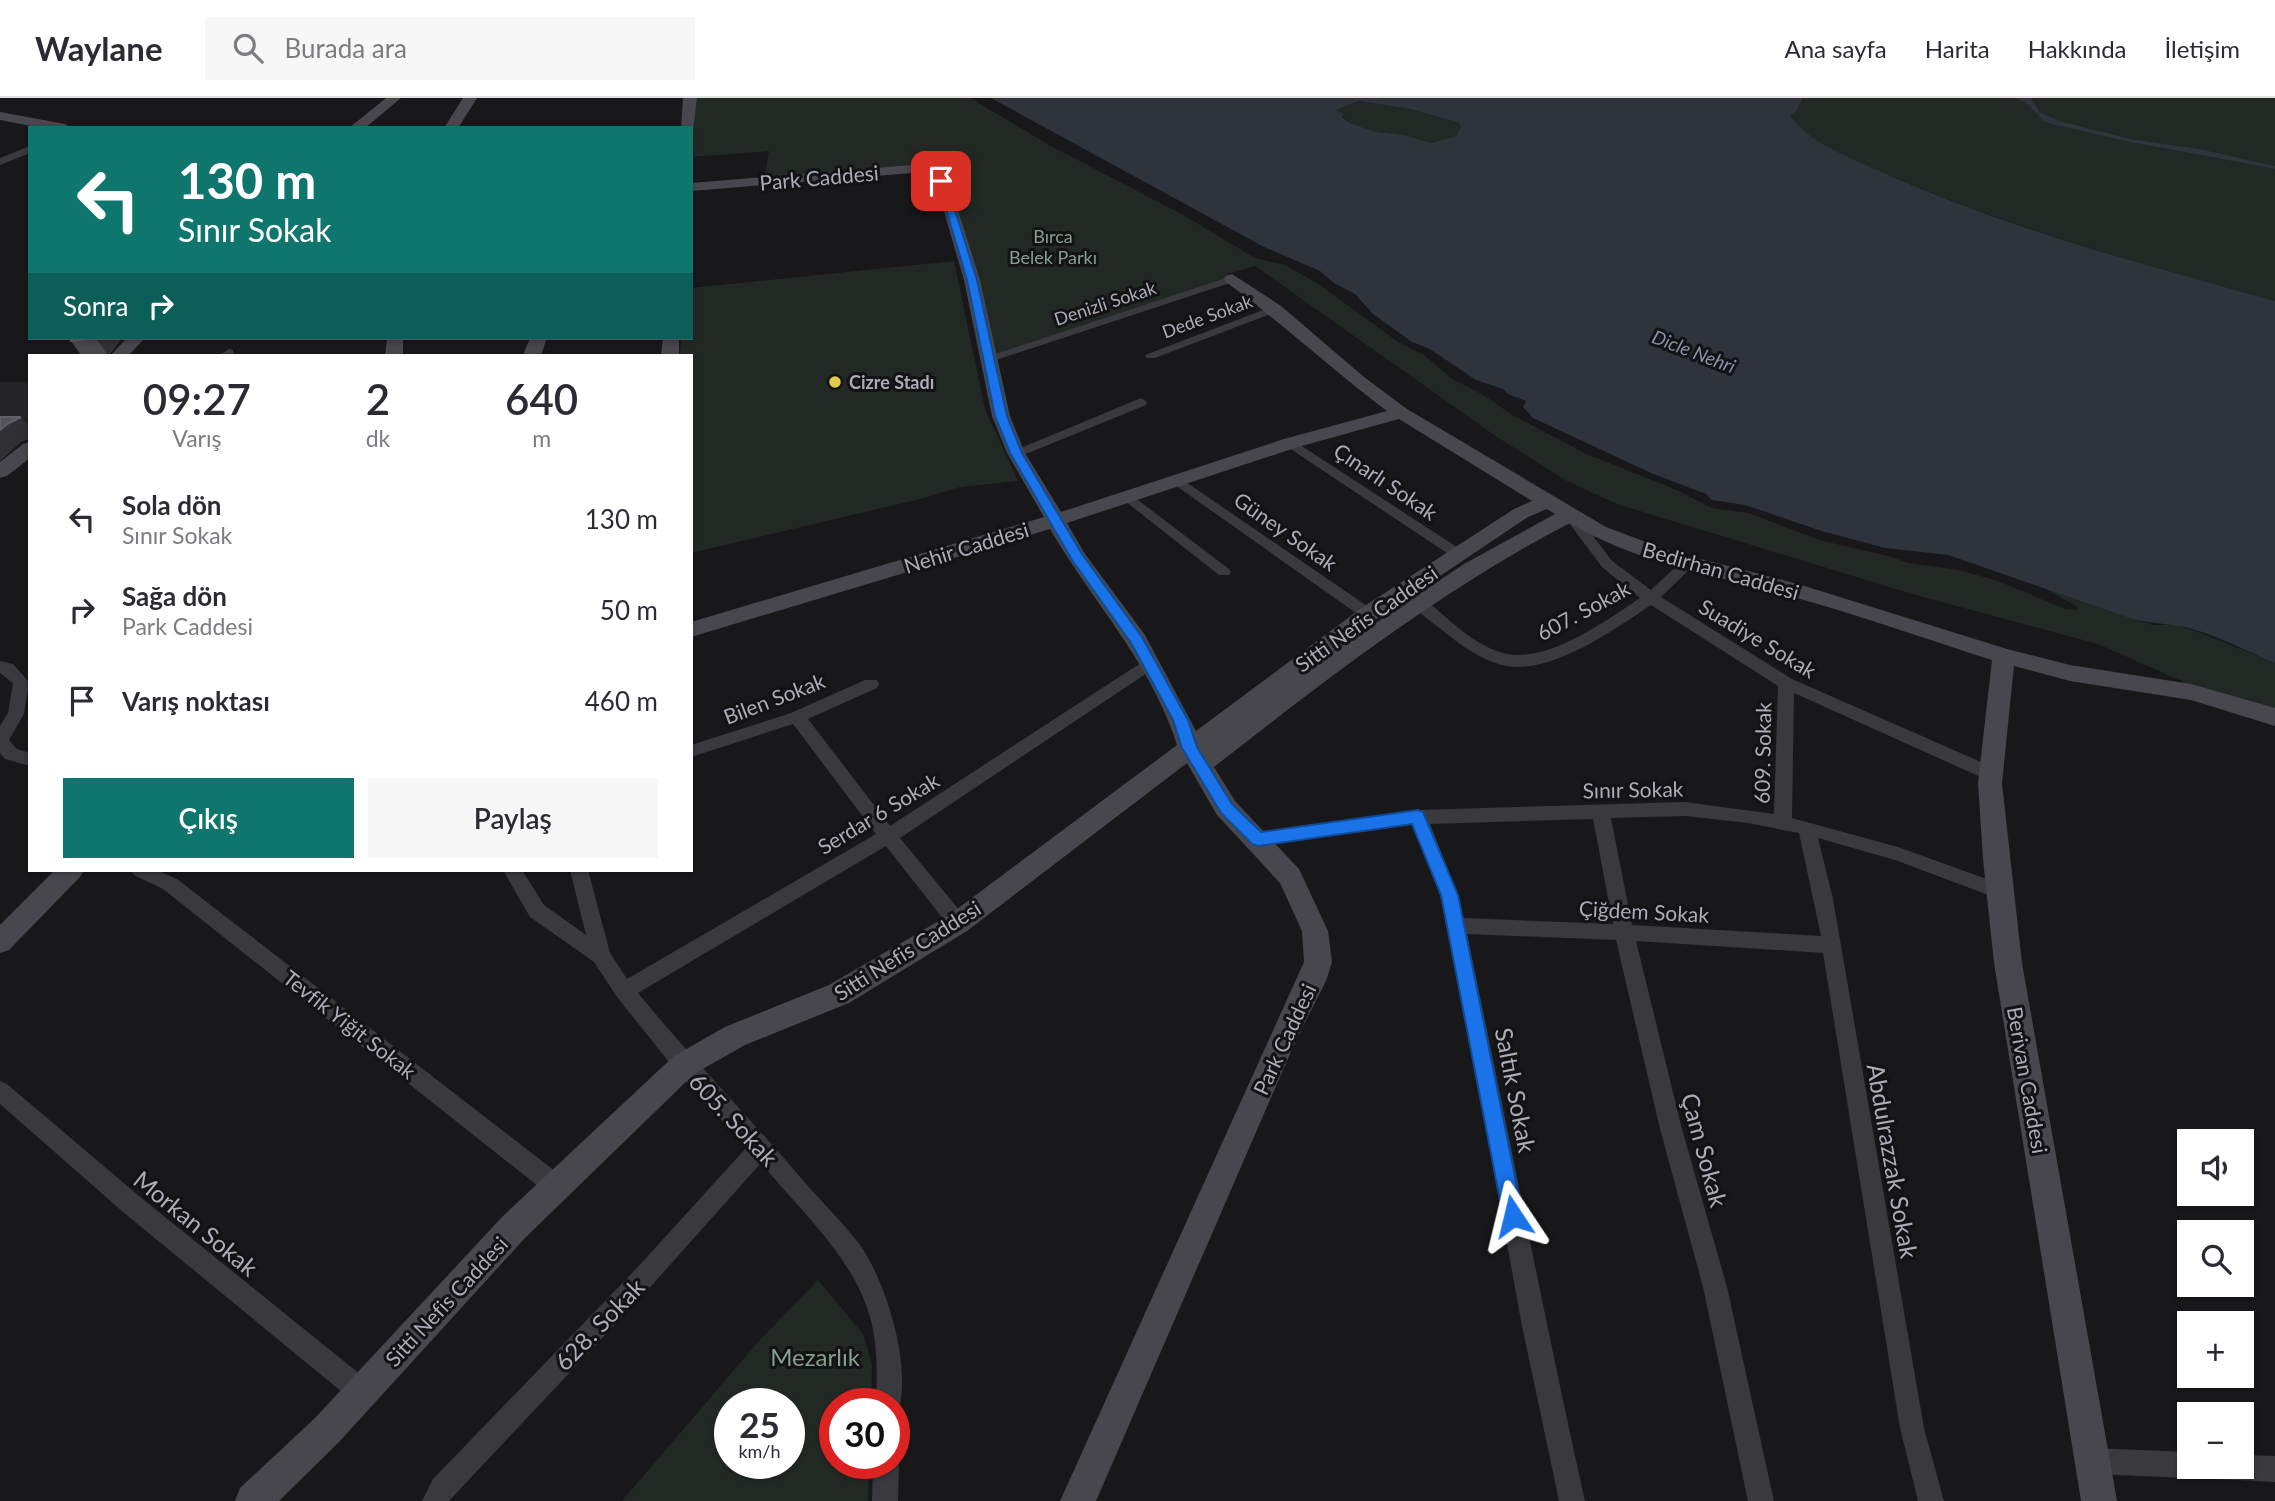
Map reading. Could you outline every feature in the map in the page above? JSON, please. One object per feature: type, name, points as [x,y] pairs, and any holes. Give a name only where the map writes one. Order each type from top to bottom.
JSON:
[{"type":"street","points":[[359,126],[394,98]]},
{"type":"street","points":[[452,126],[470,98]]},
{"type":"street","points":[[688,126],[690,98]]},
{"type":"street","points":[[0,116],[54,126]]},
{"type":"street","points":[[0,162],[28,150]]},
{"type":"street","name":"Park Caddesi","points":[[693,187],[912,169],[933,172],[945,191],[965,257],[1001,416],[1016,453],[1077,556],[1137,640],[1181,720],[1195,756],[1226,808],[1290,876],[1315,932],[1318,962],[1312,981],[1279,1047],[1078,1501]]},
{"type":"street","name":"Denizli Sokak","points":[[989,358],[1232,279]]},
{"type":"street","name":"Bedirhan Caddesi","points":[[1232,279],[1275,310],[1358,381],[1401,413],[1599,532],[1689,562],[1791,589],[2004,656],[2070,673],[2191,692],[2275,717]]},
{"type":"street","name":"Dede Sokak","points":[[1151,355],[1275,310]]},
{"type":"street","points":[[121,354],[134,340]]},
{"type":"street","points":[[1016,453],[1141,402]]},
{"type":"street","name":"Nehir Caddesi","points":[[693,629],[1130,498],[1291,443],[1401,413]]},
{"type":"street","name":"Çınarlı Sokak","points":[[1291,443],[1458,554]]},
{"type":"street","points":[[0,472],[28,450]]},
{"type":"street","name":"Güney Sokak","points":[[1180,482],[1368,614]]},
{"type":"street","points":[[1130,498],[1224,572]]},
{"type":"street","points":[[1195,756],[1558,508]]},
{"type":"street","name":"Sitti Nefis Caddesi","points":[[253,1501],[362,1392],[556,1186],[684,1065],[735,1035],[839,994],[958,923],[1195,756],[1368,614],[1521,513],[1558,508]]},
{"type":"street","name":"Suadiye Sokak","points":[[1558,508],[1607,564],[1651,598],[1786,683],[1991,774]]},
{"type":"street","name":"607. Sokak","points":[[1418,602],[1478,648],[1500,659],[1521,661],[1548,657],[1651,598],[1689,562]]},
{"type":"street","name":"Berivan Caddesi","points":[[2004,656],[1991,774],[1999,891],[2008,963],[2099,1501]]},
{"type":"street","name":"Serdar 6 Sokak","points":[[624,991],[917,819],[1150,663]]},
{"type":"street","points":[[0,667],[6,668],[21,682],[25,698],[0,741],[11,754],[28,759]]},
{"type":"street","name":"609. Sokak","points":[[1783,823],[1786,683]]},
{"type":"street","name":"Bilen Sokak","points":[[693,750],[797,717],[871,684]]},
{"type":"street","points":[[797,717],[958,923]]},
{"type":"street","name":"Sınır Sokak","points":[[1258,839],[1418,817],[1685,809],[1748,816],[1807,828],[1898,854],[1999,891]]},
{"type":"street","name":"Çam Sokak","points":[[1601,812],[1625,932],[1671,1129],[1715,1287],[1761,1501]]},
{"type":"street","name":"Saltık Sokak","points":[[1418,817],[1449,895],[1456,926],[1533,1321],[1572,1501]]},
{"type":"street","name":"Abdulrazzak Sokak","points":[[1807,828],[1824,899],[1912,1428],[1931,1501]]},
{"type":"street","points":[[5,929],[69,872]]},
{"type":"street","name":"Tevfik Yiğit Sokak","points":[[144,872],[170,884],[556,1186]]},
{"type":"street","name":"605. Sokak","points":[[513,872],[537,911],[601,956],[624,991],[684,1065],[761,1147],[853,1255],[881,1315],[889,1362],[888,1388]]},
{"type":"street","points":[[580,872],[601,956]]},
{"type":"street","name":"Çiğdem Sokak","points":[[1456,926],[1625,932],[1830,945]]},
{"type":"street","name":"Morkan Sokak","points":[[0,1091],[131,1205],[362,1392]]},
{"type":"street","name":"628. Sokak","points":[[435,1501],[442,1488],[644,1277],[761,1147]]},
{"type":"street","points":[[2092,1461],[2177,1465]]},
{"type":"street","points":[[2254,1468],[2275,1469]]},
{"type":"street","points":[[885,1501],[886,1479]]},
{"type":"shaded area","points":[[0,382],[28,382],[28,433],[0,431]]},
{"type":"green space","name":"Bırca Belek Parkı","points":[[690,98],[970,98],[1051,146],[1185,216],[1255,258],[1285,265],[1320,285],[1398,342],[1424,355],[1451,378],[1485,396],[1512,415],[1587,454],[1677,490],[1712,508],[1749,513],[1819,540],[1908,563],[1959,570],[1998,581],[2065,609],[2077,610],[2076,606],[2035,583],[2153,625],[2176,625],[2198,632],[2275,663],[2275,717],[2227,701],[2098,644],[1912,594],[1617,504],[1567,481],[1497,437],[1255,266],[1227,274],[1232,279],[989,358],[945,191],[928,171],[764,181],[769,151],[693,157],[693,126],[690,126]]},
{"type":"green space","points":[[1803,98],[2014,98],[2025,102],[2047,123],[2124,141],[2275,169],[2275,301],[2027,228],[1856,162],[1819,143],[1798,126],[1789,115]]},
{"type":"green space","points":[[2031,98],[2275,98],[2275,166],[2200,149],[2133,139],[2060,121],[2040,112]]},
{"type":"green space","points":[[1361,101],[1411,109],[1459,123],[1461,127],[1456,136],[1431,143],[1405,135],[1376,132],[1350,123],[1336,110]]},
{"type":"green space","name":"Cizre Stadı","points":[[954,261],[985,409],[1018,481],[960,487],[920,499],[693,553],[693,354],[680,354],[681,340],[693,340],[693,288]]},
{"type":"green space","name":"Mezarlık","points":[[818,1280],[863,1334],[872,1364],[871,1388],[819,1388],[819,1479],[869,1479],[868,1501],[622,1501],[714,1393],[714,1479],[805,1479],[805,1388],[719,1388],[758,1342]]},
{"type":"water","name":"Dicle Nehri","points":[[991,98],[1803,98],[1790,116],[1799,126],[1833,150],[1884,173],[2028,228],[2275,301],[2275,663],[2203,632],[2130,618],[1948,555],[1885,548],[1822,531],[1745,505],[1712,500],[1706,494],[1651,473],[1533,418],[1523,407],[1526,401],[1508,394],[1503,389],[1476,380],[1430,349],[1412,342],[1373,314],[1355,294],[1334,283],[1320,271],[1264,247]],"holes":[[[1360,101],[1411,109],[1459,123],[1461,127],[1456,136],[1431,143],[1405,135],[1376,132],[1350,123],[1342,117],[1344,114],[1336,110]]]},
{"type":"water","points":[[2014,98],[2031,98],[2040,112],[2060,121],[2132,139],[2200,149],[2275,166],[2275,169],[2124,141],[2047,123],[2025,102]]},
{"type":"building","points":[[0,417],[21,417],[0,430]]},
{"type":"place","name":"Cizre Stadı","points":[[835,382]]},
{"type":"route","points":[[941,181],[972,280],[1001,416],[1016,453],[1077,556],[1137,640],[1181,720],[1190,748],[1226,808],[1258,839],[1418,817],[1449,895],[1513,1216]]}]
